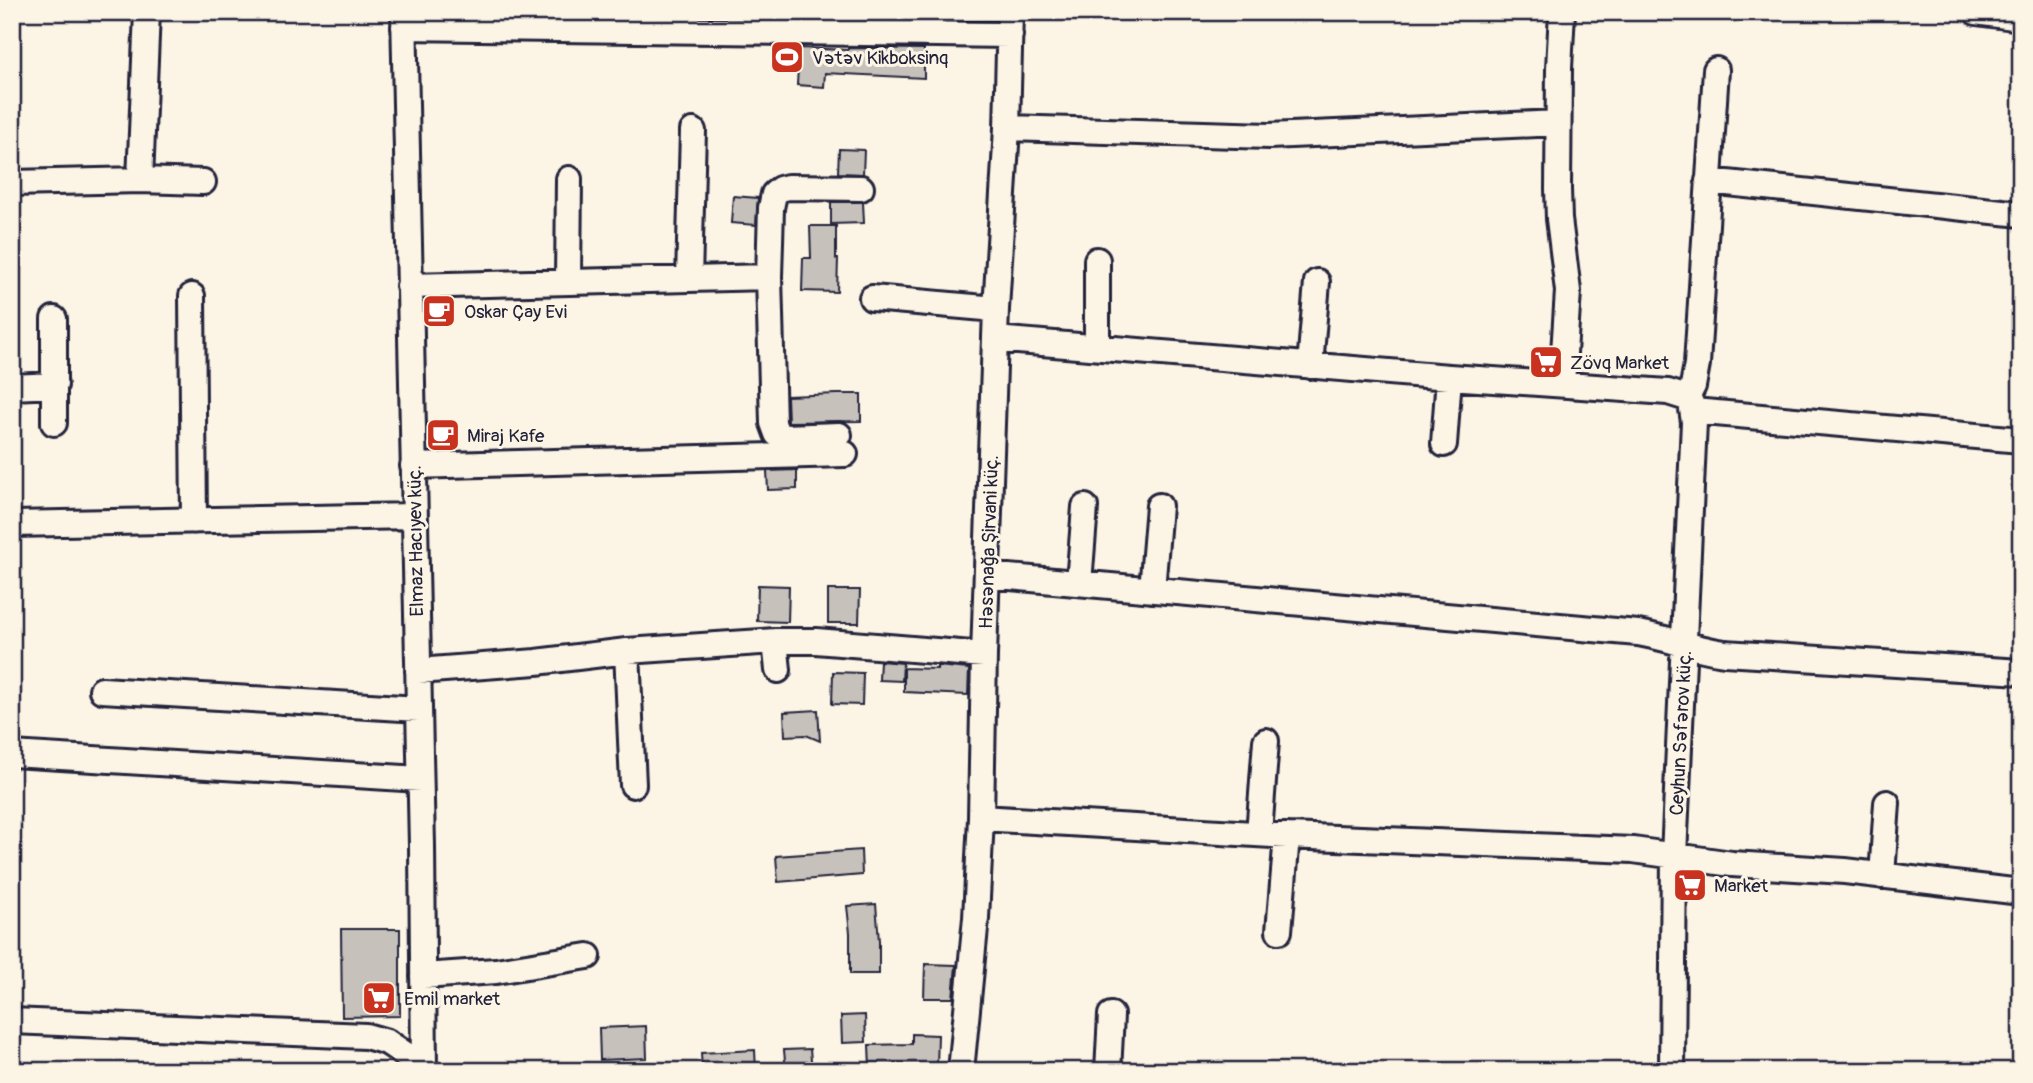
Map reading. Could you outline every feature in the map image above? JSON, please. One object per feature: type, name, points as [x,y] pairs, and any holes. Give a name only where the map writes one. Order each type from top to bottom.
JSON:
[{"type":"street","points":[[140,180],[147,12]]},
{"type":"street","points":[[1562,12],[1558,123],[1559,219],[1567,290],[1562,384]]},
{"type":"street","points":[[1976,12],[2021,18]]},
{"type":"street","points":[[404,20],[1010,23]]},
{"type":"street","name":"Elmaz Hacıyev küç.","points":[[404,20],[424,1069]]},
{"type":"street","name":"Həsənağa Şirvani küç.","points":[[961,1071],[976,918],[981,818],[996,309],[1007,128],[1010,23]]},
{"type":"street","name":"Ceyhun Səfərov küç.","points":[[1672,1071],[1674,856],[1685,645],[1690,404],[1697,364],[1716,71]]},
{"type":"street","points":[[1007,128],[1269,136],[1558,123]]},
{"type":"street","points":[[690,279],[693,131]]},
{"type":"street","points":[[568,282],[569,179]]},
{"type":"street","points":[[12,183],[140,180],[203,182]]},
{"type":"street","points":[[1708,181],[2021,214]]},
{"type":"street","points":[[413,466],[842,445],[776,434],[773,423],[769,277],[771,208],[774,194],[788,187],[861,188]]},
{"type":"street","points":[[1097,260],[1097,348]]},
{"type":"street","points":[[409,286],[769,277]]},
{"type":"street","points":[[1310,366],[1317,282]]},
{"type":"street","points":[[192,296],[194,521]]},
{"type":"street","points":[[872,298],[996,309]]},
{"type":"street","points":[[54,319],[54,423]]},
{"type":"street","points":[[995,339],[1449,377],[1668,392],[1690,404],[2021,440]]},
{"type":"street","points":[[1444,443],[1449,377]]},
{"type":"street","points":[[12,387],[55,385]]},
{"type":"street","points":[[1152,590],[1159,506]]},
{"type":"street","points":[[1079,583],[1085,507]]},
{"type":"street","points":[[12,524],[414,516]]},
{"type":"street","points":[[987,575],[1638,633],[1725,653],[2021,672]]},
{"type":"street","points":[[418,671],[536,662],[627,651],[775,641],[816,641],[984,655]]},
{"type":"street","points":[[775,641],[778,670]]},
{"type":"street","points":[[627,651],[632,785]]},
{"type":"street","points":[[102,690],[419,709]]},
{"type":"street","points":[[1259,834],[1266,741]]},
{"type":"street","points":[[12,754],[420,779]]},
{"type":"street","points":[[1882,876],[1886,803]]},
{"type":"street","points":[[981,818],[1287,836],[1633,850],[1732,864],[1844,871],[2021,892]]},
{"type":"street","points":[[1279,931],[1287,836]]},
{"type":"street","points":[[424,976],[496,971],[588,956]]},
{"type":"street","points":[[1108,1071],[1111,1014]]},
{"type":"street","points":[[12,1021],[366,1035],[387,1042],[424,1069]]},
{"type":"building","points":[[902,12],[925,12],[925,19],[902,19]]},
{"type":"building","points":[[799,48],[924,49],[924,78],[825,73],[824,87],[797,85]]},
{"type":"building","points":[[839,149],[864,150],[863,174],[838,173]]},
{"type":"building","points":[[733,196],[758,198],[756,225],[731,223]]},
{"type":"building","points":[[831,202],[863,202],[864,223],[831,224]]},
{"type":"building","points":[[810,226],[836,226],[837,292],[802,291],[803,258],[811,258]]},
{"type":"building","points":[[861,394],[861,421],[788,422],[787,396]]},
{"type":"building","points":[[797,470],[797,489],[768,490],[767,471]]},
{"type":"building","points":[[758,585],[789,586],[788,622],[757,621]]},
{"type":"building","points":[[828,590],[860,590],[859,623],[828,623]]},
{"type":"building","points":[[880,661],[903,663],[902,681],[879,680]]},
{"type":"building","points":[[937,666],[969,669],[968,695],[904,692],[904,668],[937,669]]},
{"type":"building","points":[[833,672],[863,673],[862,705],[832,704]]},
{"type":"building","points":[[818,710],[820,741],[806,735],[785,736],[784,712]]},
{"type":"building","points":[[861,850],[862,875],[778,882],[776,856]]},
{"type":"building","points":[[876,904],[879,974],[850,974],[847,906]]},
{"type":"building","points":[[341,929],[400,929],[400,1016],[342,1017]]},
{"type":"building","points":[[925,964],[956,965],[953,998],[924,998]]},
{"type":"building","points":[[865,1015],[866,1042],[842,1043],[841,1016]]},
{"type":"building","points":[[646,1026],[647,1058],[600,1060],[599,1028]]},
{"type":"building","points":[[912,1034],[938,1035],[937,1066],[892,1065],[892,1068],[870,1068],[869,1045],[912,1044]]},
{"type":"building","points":[[810,1049],[812,1071],[786,1071],[784,1050]]},
{"type":"building","points":[[755,1050],[756,1071],[702,1071],[701,1053]]},
{"type":"place","name":"Vətəv Kikboksinq","points":[[787,57]]},
{"type":"place","name":"Oskar Çay Evi","points":[[439,311]]},
{"type":"place","name":"Zövq Market","points":[[1546,362]]},
{"type":"place","name":"Miraj Kafe","points":[[443,435]]},
{"type":"place","name":"Market","points":[[1690,885]]},
{"type":"place","name":"Emil market","points":[[379,998]]}]
